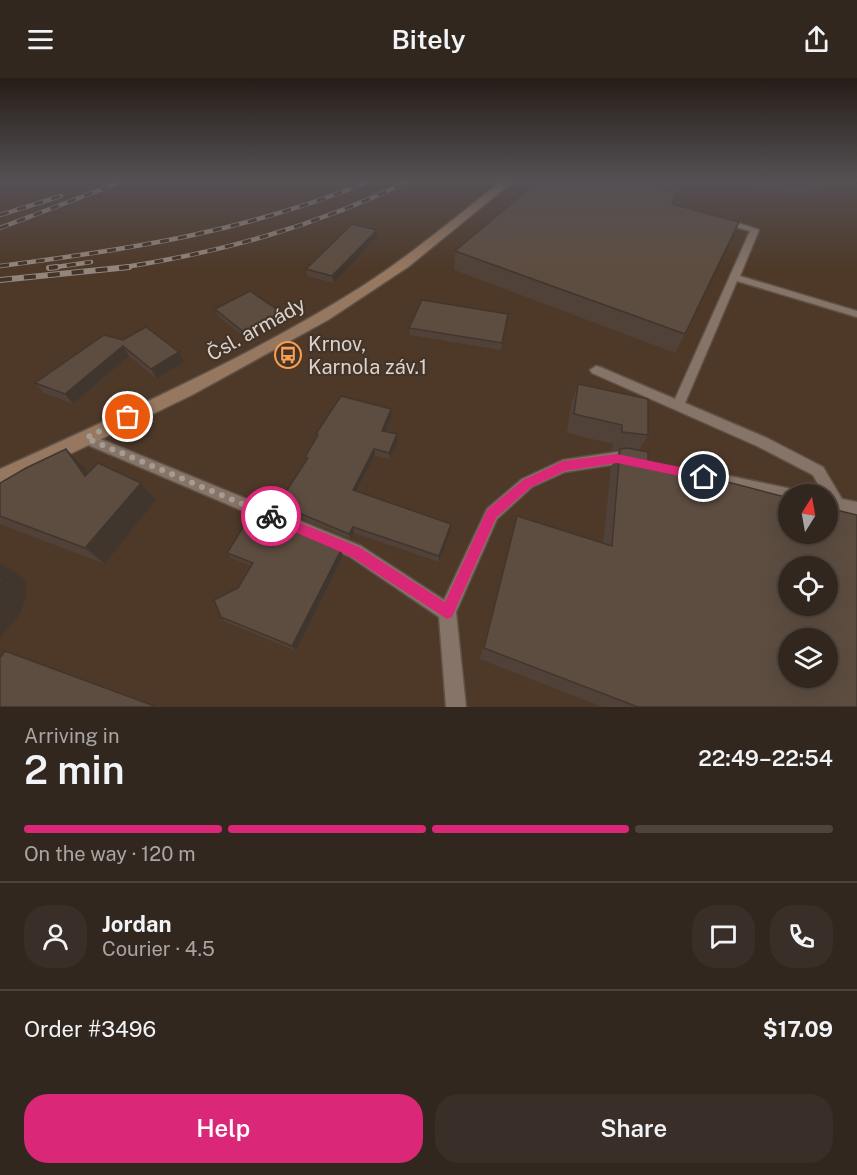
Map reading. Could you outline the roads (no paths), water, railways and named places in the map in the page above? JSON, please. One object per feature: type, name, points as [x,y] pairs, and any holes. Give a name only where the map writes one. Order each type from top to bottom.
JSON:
[{"type":"main road","name":"Čsl. armády","points":[[0,479],[234,366],[357,296],[405,263],[473,209]]},
{"type":"lane","points":[[678,405],[755,230],[710,217]]},
{"type":"lane","points":[[734,277],[857,314]]},
{"type":"lane","points":[[596,370],[762,441],[818,471],[824,484]]},
{"type":"lane","points":[[86,438],[355,551],[447,612]]},
{"type":"lane","points":[[456,707],[447,612],[492,514],[527,483],[563,466],[617,458],[640,463]]},
{"type":"lane","points":[[687,473],[778,492]]},
{"type":"lane","points":[[838,505],[857,509]]},
{"type":"railway","points":[[0,215],[18,209]]},
{"type":"railway","points":[[0,228],[49,209]]},
{"type":"railway","points":[[0,266],[144,245],[190,236],[292,209]]},
{"type":"railway","points":[[119,268],[158,262],[232,245],[304,224],[344,209]]},
{"type":"railway","points":[[57,267],[49,268],[91,262]]},
{"type":"railway","points":[[0,280],[129,267]]},
{"type":"place","name":"Krnov, Karnola záv.1","points":[[288,355]]}]
